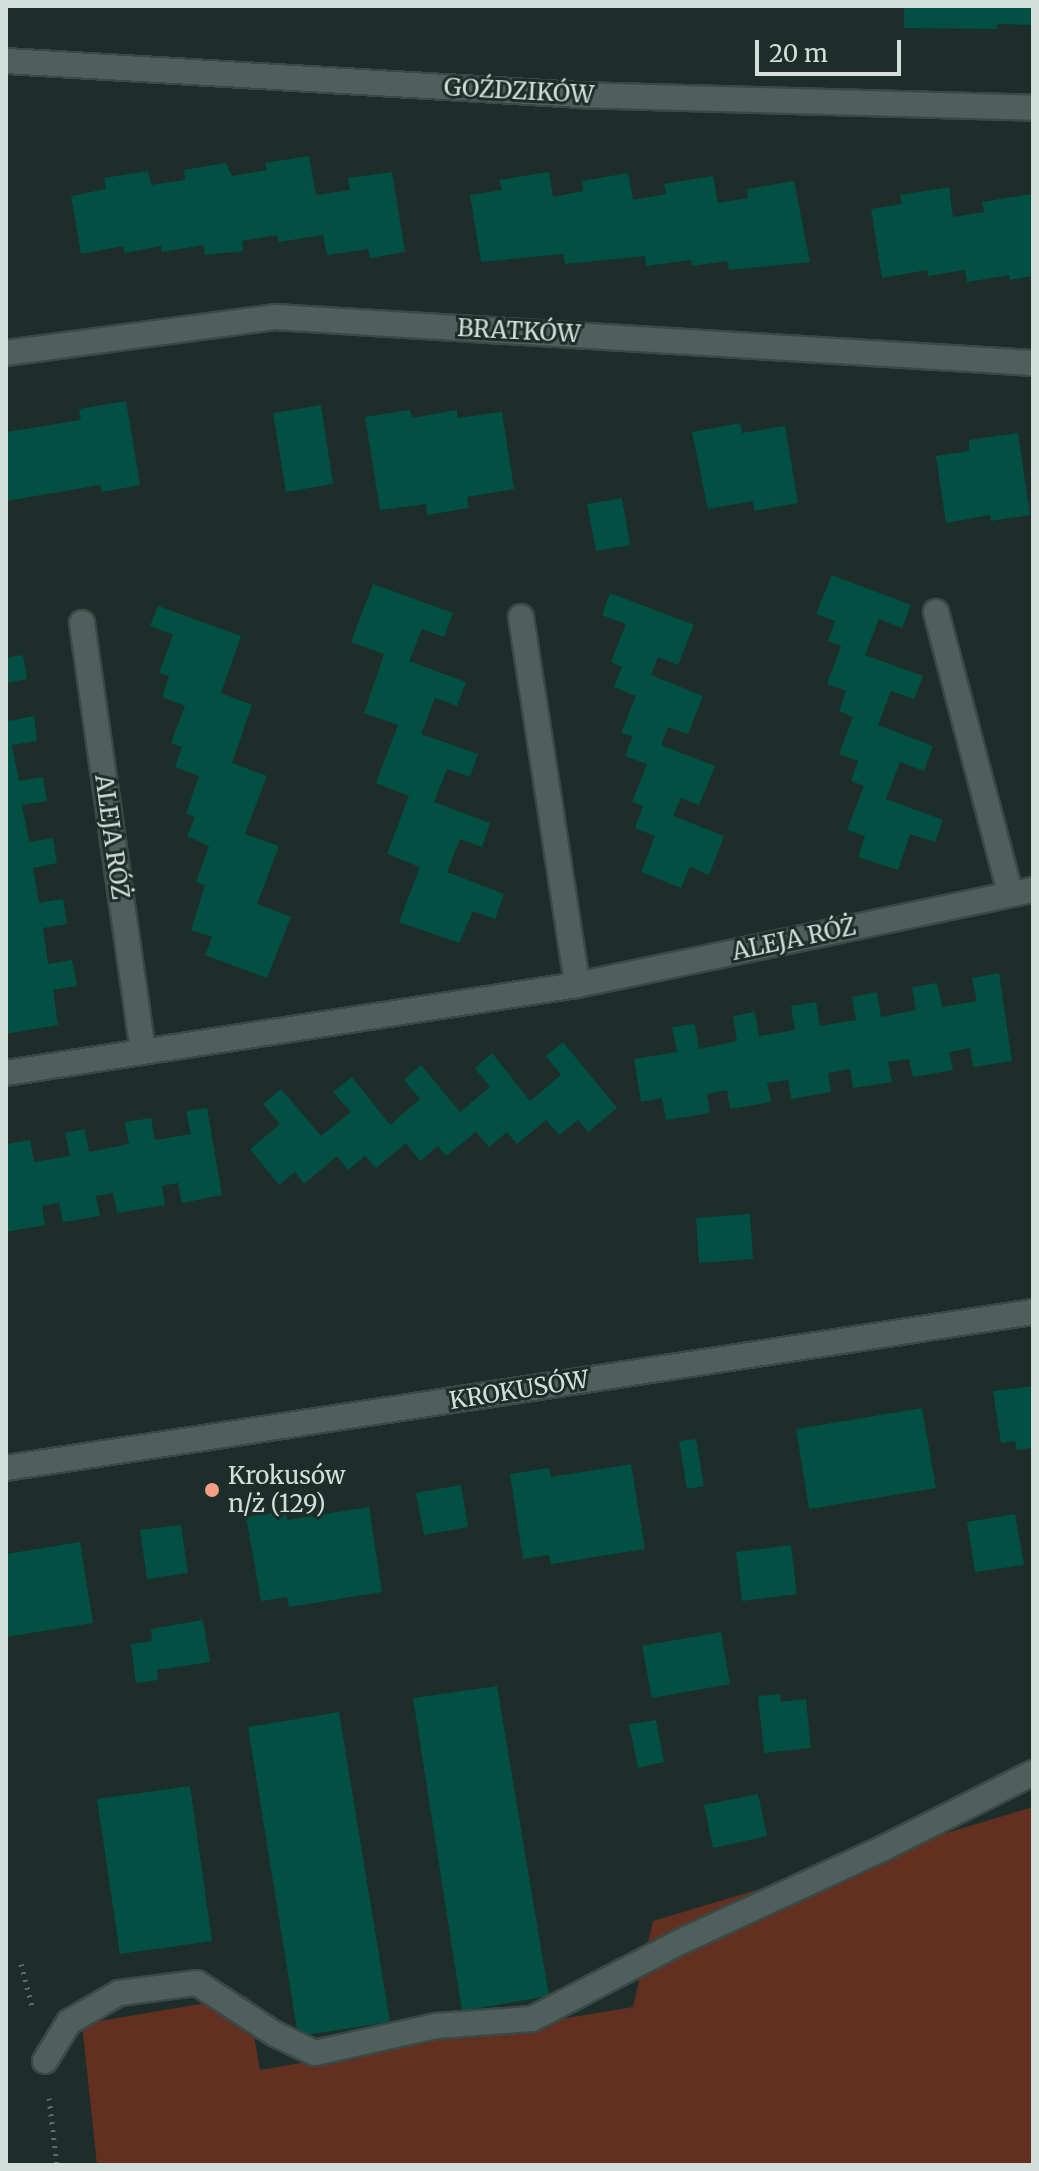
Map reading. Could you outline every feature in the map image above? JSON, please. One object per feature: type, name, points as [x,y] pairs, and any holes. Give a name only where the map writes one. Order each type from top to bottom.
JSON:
[{"type":"street","name":"GOŹDZIKÓW","points":[[6,61],[580,95],[1033,108]]},
{"type":"street","name":"BRATKÓW","points":[[6,353],[275,317],[1033,363]]},
{"type":"street","name":"ALEJA RÓŻ","points":[[6,1073],[577,985],[1022,892],[936,612]]},
{"type":"street","points":[[521,617],[577,985]]},
{"type":"street","name":"ALEJA RÓŻ","points":[[82,623],[143,1050]]},
{"type":"street","name":"KROKUSÓW","points":[[6,1468],[1033,1312]]},
{"type":"street","points":[[45,2061],[69,2022],[119,1993],[197,1983],[275,2034],[315,2053],[436,2026],[532,2019],[682,1941],[910,1835],[1033,1773]]},
{"type":"shaded area","points":[[1033,1807],[1033,2165],[97,2165],[82,2024],[247,1996],[260,2070],[633,2007],[653,1921]]},
{"type":"building","points":[[904,6],[1033,6],[1033,25],[997,24],[997,29],[904,28]]},
{"type":"building","points":[[309,156],[316,195],[350,190],[348,178],[392,172],[405,252],[370,258],[368,249],[327,255],[323,235],[279,242],[277,235],[242,241],[243,251],[205,255],[204,245],[162,252],[161,246],[125,253],[123,246],[81,254],[71,196],[106,189],[104,178],[148,171],[151,185],[185,180],[184,170],[226,163],[232,176],[267,170],[265,163]]},
{"type":"building","points":[[549,172],[553,197],[583,191],[582,181],[628,173],[633,200],[666,194],[664,184],[713,176],[718,203],[748,198],[747,189],[794,181],[810,262],[729,270],[727,261],[692,266],[691,260],[646,266],[645,256],[565,264],[563,254],[481,262],[470,195],[502,190],[499,180]]},
{"type":"building","points":[[949,187],[953,217],[984,212],[982,202],[1031,194],[1033,276],[1010,280],[1009,275],[967,282],[965,270],[928,276],[927,270],[882,278],[871,209],[902,204],[900,195]]},
{"type":"building","points":[[126,401],[140,485],[102,492],[100,485],[6,501],[6,432],[81,420],[79,409]]},
{"type":"building","points":[[321,405],[333,484],[286,492],[273,413]]},
{"type":"building","points":[[410,410],[412,418],[457,410],[457,418],[502,412],[514,489],[467,497],[469,508],[427,515],[426,504],[380,510],[365,417]]},
{"type":"building","points":[[740,423],[742,433],[785,426],[798,503],[754,511],[753,501],[708,509],[692,432]]},
{"type":"building","points":[[1018,433],[1030,515],[991,521],[990,515],[946,523],[936,456],[969,451],[969,440]]},
{"type":"building","points":[[622,498],[630,545],[596,551],[587,504]]},
{"type":"building","points":[[832,575],[911,605],[902,628],[879,619],[865,655],[923,676],[914,699],[891,691],[878,725],[933,746],[924,771],[900,762],[886,799],[943,820],[935,842],[910,834],[898,870],[858,857],[865,836],[847,830],[864,786],[851,781],[858,761],[839,754],[853,717],[839,711],[846,691],[827,684],[841,646],[828,641],[835,621],[816,614]]},
{"type":"building","points":[[373,584],[453,613],[444,637],[422,629],[409,661],[466,682],[457,706],[435,698],[421,734],[478,754],[470,777],[447,769],[434,802],[490,823],[482,847],[460,839],[447,872],[504,894],[495,919],[473,911],[459,943],[399,922],[420,867],[387,854],[409,796],[376,783],[398,725],[364,713],[384,654],[351,642]]},
{"type":"building","points":[[610,593],[694,625],[678,665],[658,657],[651,675],[703,696],[688,734],[668,727],[661,745],[715,766],[699,805],[681,798],[673,816],[724,836],[709,875],[690,867],[681,888],[641,872],[655,836],[635,828],[643,806],[632,802],[647,764],[625,756],[633,736],[621,733],[636,696],[614,687],[622,667],[611,662],[626,624],[602,615]]},
{"type":"building","points":[[158,606],[241,636],[221,693],[252,705],[232,763],[267,776],[245,834],[279,846],[257,904],[291,917],[267,978],[205,955],[212,937],[191,930],[205,885],[196,882],[209,846],[187,836],[195,817],[186,814],[199,776],[175,767],[182,747],[171,743],[185,706],[162,697],[169,676],[159,673],[173,635],[150,626]]},
{"type":"building","points":[[23,655],[27,679],[6,683],[6,658]]},
{"type":"building","points":[[6,715],[9,721],[34,716],[37,741],[12,745],[19,781],[43,777],[47,801],[22,805],[29,842],[53,838],[57,863],[33,868],[39,903],[63,899],[67,924],[43,928],[48,964],[72,960],[77,986],[53,990],[58,1025],[6,1034]]},
{"type":"building","points":[[999,973],[1012,1061],[973,1067],[970,1048],[949,1052],[953,1070],[913,1077],[909,1059],[888,1062],[892,1082],[853,1088],[850,1069],[828,1073],[831,1092],[791,1099],[788,1080],[767,1083],[771,1102],[730,1109],[727,1090],[707,1094],[710,1113],[666,1120],[662,1098],[641,1102],[634,1059],[677,1052],[672,1027],[695,1024],[699,1049],[737,1041],[733,1016],[755,1012],[759,1036],[795,1030],[791,1006],[816,1002],[820,1026],[856,1020],[852,997],[877,992],[881,1017],[916,1010],[912,987],[937,983],[942,1007],[977,1001],[972,978]]},
{"type":"building","points":[[563,1042],[617,1108],[588,1132],[578,1120],[559,1135],[546,1120],[517,1144],[507,1132],[489,1147],[476,1132],[446,1156],[438,1146],[420,1161],[406,1143],[376,1168],[365,1156],[348,1170],[337,1156],[304,1184],[295,1172],[279,1185],[250,1149],[280,1124],[263,1104],[281,1089],[321,1136],[351,1112],[333,1092],[352,1077],[390,1125],[420,1099],[404,1080],[421,1065],[460,1112],[490,1087],[475,1068],[492,1053],[530,1101],[561,1075],[546,1056]]},
{"type":"building","points":[[207,1108],[222,1195],[182,1203],[178,1183],[162,1186],[165,1205],[117,1213],[113,1193],[96,1196],[100,1216],[63,1222],[59,1203],[42,1206],[45,1225],[6,1232],[6,1144],[30,1140],[34,1162],[70,1156],[65,1133],[85,1129],[89,1152],[129,1144],[125,1122],[151,1118],[155,1140],[191,1134],[186,1111]]},
{"type":"building","points":[[750,1214],[753,1259],[699,1263],[696,1218]]},
{"type":"building","points":[[1033,1386],[1032,1448],[1017,1450],[1015,1441],[1001,1443],[993,1391]]},
{"type":"building","points":[[922,1408],[936,1488],[809,1509],[796,1429]]},
{"type":"building","points":[[696,1439],[704,1486],[687,1489],[679,1441]]},
{"type":"building","points":[[631,1464],[645,1549],[551,1564],[549,1555],[523,1559],[510,1474],[549,1468],[551,1477]]},
{"type":"building","points":[[461,1485],[468,1527],[424,1535],[416,1493]]},
{"type":"building","points":[[369,1507],[382,1592],[289,1607],[287,1597],[261,1601],[246,1517],[286,1511],[287,1520]]},
{"type":"building","points":[[1015,1514],[1024,1565],[975,1572],[967,1522]]},
{"type":"building","points":[[181,1525],[188,1573],[147,1579],[140,1530]]},
{"type":"building","points":[[80,1542],[93,1623],[6,1637],[6,1554]]},
{"type":"building","points":[[791,1545],[797,1594],[742,1601],[736,1552]]},
{"type":"building","points":[[203,1620],[210,1662],[157,1670],[158,1680],[136,1683],[131,1644],[152,1641],[151,1629]]},
{"type":"building","points":[[721,1632],[730,1684],[652,1698],[642,1646]]},
{"type":"building","points":[[497,1686],[549,1996],[462,2011],[413,1698]]},
{"type":"building","points":[[780,1694],[781,1702],[806,1699],[811,1748],[764,1753],[758,1696]]},
{"type":"building","points":[[339,1712],[390,2022],[298,2036],[248,1727]]},
{"type":"building","points":[[656,1720],[664,1762],[638,1768],[629,1724]]},
{"type":"building","points":[[190,1786],[212,1941],[120,1954],[97,1799]]},
{"type":"building","points":[[758,1794],[767,1836],[713,1848],[704,1805]]},
{"type":"place","name":"Krokusów n/ż (129)","points":[[212,1490]]}]
